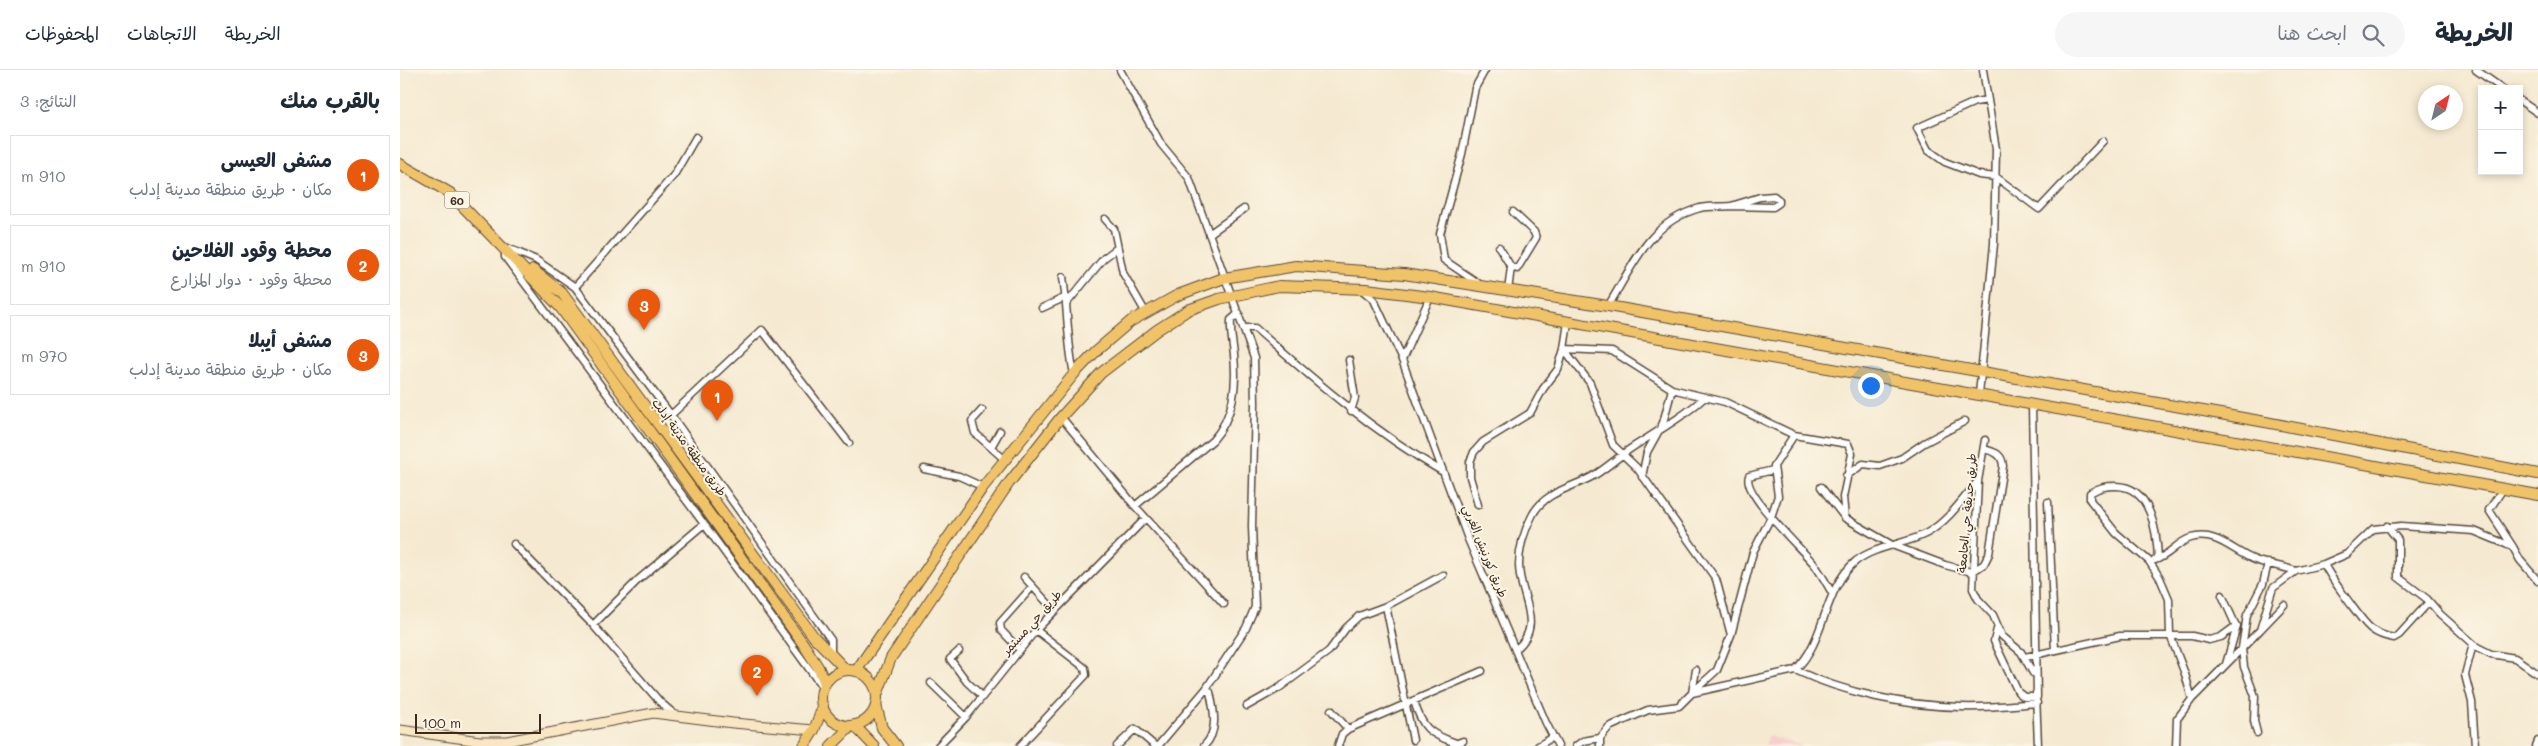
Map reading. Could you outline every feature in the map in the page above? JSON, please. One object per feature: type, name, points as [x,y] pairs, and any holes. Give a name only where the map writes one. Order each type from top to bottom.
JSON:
[{"type":"main road","name":"طريق منطقة مدينة إدلب","points":[[400,164],[450,193],[505,247],[560,307],[804,645],[824,686]]},
{"type":"main road","name":"طريق منطقة مدينة إدلب","points":[[505,247],[562,293],[814,637],[831,655],[851,670]]},
{"type":"main road","points":[[804,746],[814,730],[822,706],[824,686],[832,676],[851,670],[1004,459],[1074,374],[1131,321],[1178,295],[1224,278],[1296,266],[1404,274],[1608,306],[2260,421],[2538,474]]},
{"type":"main road","points":[[831,746],[853,725],[868,718],[877,700],[891,658],[949,569],[1010,483],[1061,417],[1101,373],[1156,330],[1188,310],[1233,296],[1278,286],[1360,288],[1430,297],[2538,495]]},
{"type":"main road","points":[[851,670],[869,678],[875,686],[882,728],[896,746]]},
{"type":"main road","points":[[822,706],[836,722],[853,725],[874,746]]},
{"type":"street","points":[[1117,746],[1135,729],[1157,746],[1206,689],[1246,628],[1255,607],[1252,526],[1254,358],[1189,178],[1162,144],[1120,70]]},
{"type":"street","points":[[1485,70],[1475,88],[1462,154],[1440,234],[1444,260],[1463,275],[1485,288]]},
{"type":"street","points":[[1979,394],[1994,244],[1996,177],[1996,149],[1983,70]]},
{"type":"street","points":[[2476,70],[2497,85]]},
{"type":"street","points":[[1988,100],[1975,102],[1916,128],[1928,150],[1945,162],[1969,172],[1996,177],[2039,209],[2103,141]]},
{"type":"street","points":[[2523,103],[2538,113]]},
{"type":"street","points":[[575,287],[674,175],[696,136]]},
{"type":"street","points":[[1608,306],[1656,231],[1677,217],[1702,208],[1731,206],[1773,207],[1777,206],[1779,200],[1774,196],[1760,197],[1731,206]]},
{"type":"street","points":[[1209,234],[1244,209]]},
{"type":"street","points":[[1511,267],[1517,269],[1536,238],[1534,232],[1512,212]]},
{"type":"street","points":[[1105,219],[1114,229],[1116,249],[1123,273],[1146,313]]},
{"type":"street","points":[[824,686],[504,257],[505,247],[536,260],[575,287],[671,415],[831,640],[831,655]]},
{"type":"street","points":[[1499,247],[1511,267],[1508,291]]},
{"type":"street","points":[[1042,308],[1067,300],[1104,258],[1116,249]]},
{"type":"street","points":[[1064,277],[1067,300],[1067,334],[1074,374]]},
{"type":"street","name":"طريق كورنيش الغربي","points":[[1360,288],[1374,300],[1402,360],[1468,539],[1514,650],[1558,746]]},
{"type":"street","points":[[1402,360],[1430,297]]},
{"type":"street","points":[[1135,506],[1214,440],[1224,426],[1231,411],[1234,394],[1231,320],[1239,313]]},
{"type":"street","points":[[1478,505],[1470,477],[1470,462],[1474,452],[1484,442],[1530,413],[1544,389],[1556,374],[1564,348],[1568,322]]},
{"type":"street","points":[[1244,328],[1255,328],[1350,411],[1392,442],[1443,472]]},
{"type":"street","points":[[671,415],[762,330],[849,443]]},
{"type":"street","points":[[1564,348],[1612,351],[1672,389],[1725,402],[1794,435],[1848,444],[1852,454],[1843,496],[1845,518]]},
{"type":"street","points":[[1564,348],[1590,383],[1598,401],[1609,439],[1642,476],[1716,579],[1731,635]]},
{"type":"street","points":[[1349,360],[1355,398],[1350,411]]},
{"type":"street","points":[[1642,476],[1647,452],[1659,433],[1672,389]]},
{"type":"street","points":[[1514,650],[1524,642],[1531,625],[1519,566],[1523,538],[1536,509],[1558,490],[1594,476],[1622,455],[1659,433],[1705,397]]},
{"type":"street","points":[[2032,404],[2037,700]]},
{"type":"street","points":[[982,410],[975,416],[972,426],[975,433],[1004,459]]},
{"type":"street","points":[[1061,417],[1135,506],[1224,604]]},
{"type":"street","points":[[1846,476],[1863,464],[1880,466],[1902,458],[1924,443],[1965,421]]},
{"type":"street","points":[[991,447],[1000,430]]},
{"type":"street","points":[[1600,746],[1600,738],[1609,727],[1648,710],[1672,709],[1679,706],[1717,670],[1731,635],[1753,552],[1771,518],[1778,492],[1773,470],[1794,435]]},
{"type":"street","name":"طريق حديقة حي الجامعة","points":[[1985,440],[1978,481],[1972,572],[1975,594],[1993,614],[1997,629],[2005,640],[2025,657],[2033,673],[2037,700],[2038,746]]},
{"type":"street","points":[[1821,488],[1845,518],[1892,545],[1944,565],[1972,572],[1984,564],[1989,554],[2003,466],[2001,458],[1997,454],[1984,450]]},
{"type":"street","points":[[924,469],[959,476],[983,487]]},
{"type":"street","points":[[1773,470],[1751,474],[1747,481],[1771,518],[1814,564],[1832,593]]},
{"type":"street","points":[[1692,693],[1795,670],[1810,651],[1832,593],[1856,561],[1877,550],[1927,533],[1948,515],[1978,481]]},
{"type":"street","points":[[2158,559],[2151,518],[2139,494],[2129,488],[2118,486],[2103,486],[2090,493],[2090,500],[2116,533],[2149,561],[2169,599],[2170,635],[2185,674],[2192,700]]},
{"type":"street","points":[[2503,489],[2489,510],[2520,560],[2538,581]]},
{"type":"street","points":[[2048,502],[2055,650]]},
{"type":"street","name":"طريق حي مستمر","points":[[938,746],[966,717],[1036,630],[1146,518]]},
{"type":"street","points":[[593,625],[638,580],[704,524]]},
{"type":"street","points":[[2260,630],[2273,588],[2296,571],[2324,564],[2347,554],[2373,528],[2387,526],[2474,531],[2513,547]]},
{"type":"street","points":[[2387,526],[2398,540],[2398,578],[2429,602],[2484,652],[2515,658],[2538,674]]},
{"type":"street","points":[[2149,561],[2158,559],[2188,539],[2212,537],[2222,541],[2238,553],[2296,571]]},
{"type":"street","points":[[514,544],[593,625],[660,702],[674,714]]},
{"type":"street","points":[[2257,733],[2254,721],[2255,696],[2244,667],[2242,648],[2245,635],[2244,623],[2263,584],[2268,563]]},
{"type":"street","points":[[2324,564],[2360,619],[2368,628],[2381,634],[2394,638],[2429,602]]},
{"type":"street","points":[[1246,706],[1279,688],[1329,651],[1346,628],[1359,616],[1386,606],[1443,575]]},
{"type":"street","points":[[1024,577],[1055,611]]},
{"type":"street","points":[[1019,649],[1001,630],[1000,623],[1032,587]]},
{"type":"street","points":[[2222,595],[2236,626],[2225,665]]},
{"type":"street","points":[[2176,746],[2175,724],[2192,700],[2284,604]]},
{"type":"street","points":[[1386,606],[1413,740]]},
{"type":"street","points":[[2025,657],[2120,636],[2170,635],[2192,636],[2209,640],[2221,637],[2236,626],[2244,623]]},
{"type":"street","points":[[1997,629],[1994,640],[2018,692],[2037,700]]},
{"type":"street","points":[[1020,746],[1086,675],[1084,668],[1036,630]]},
{"type":"street","points":[[2473,644],[2465,675],[2472,702],[2474,746]]},
{"type":"street","points":[[959,651],[950,659],[967,682],[982,696]]},
{"type":"street","points":[[1338,746],[1342,734],[1348,729],[1482,670]]},
{"type":"street","points":[[1692,693],[1696,670]]},
{"type":"street","points":[[1795,670],[1840,688],[1942,706],[1984,707],[2037,700]]},
{"type":"street","points":[[931,683],[966,717]]},
{"type":"street","points":[[1204,746],[1214,732],[1213,704],[1210,692],[1206,689]]},
{"type":"street","points":[[1414,701],[1424,726],[1436,735],[1454,744],[1463,740]]},
{"type":"street","points":[[1331,710],[1348,729]]},
{"type":"street","points":[[400,730],[480,741],[508,740],[652,713],[814,730]]},
{"type":"street","points":[[1538,746],[1553,737]]},
{"type":"street","points":[[1576,746],[1583,741],[1600,738]]},
{"type":"street","points":[[2536,746],[2538,741]]},
{"type":"shaded area","points":[[1768,736],[1804,746],[1765,746]]},
{"type":"place","name":"مشفى أيبلا","points":[[644,330]]},
{"type":"place","name":"مشفى العيسى","points":[[717,421]]},
{"type":"place","name":"محطة وقود الفلاحين","points":[[757,696]]}]
